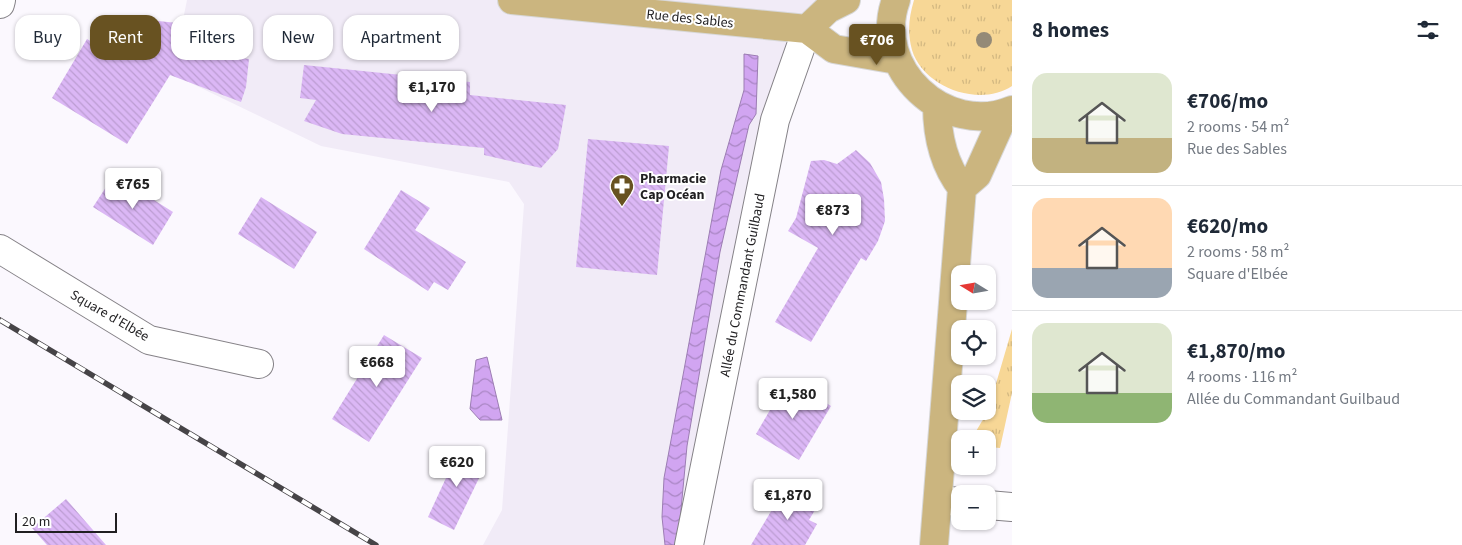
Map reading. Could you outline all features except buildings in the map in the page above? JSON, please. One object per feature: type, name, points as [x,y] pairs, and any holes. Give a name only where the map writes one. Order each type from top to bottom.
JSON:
[{"type":"main road","name":"Rue des Sables","points":[[512,0],[606,5],[807,29]]},
{"type":"main road","points":[[846,0],[828,9],[807,29],[834,49],[897,60]]},
{"type":"main road","points":[[896,0],[893,8],[891,34],[897,60],[916,88],[937,106],[958,114],[982,117],[1009,112]]},
{"type":"main road","points":[[934,545],[949,501],[942,417],[962,188],[949,172],[937,126],[937,106]]},
{"type":"main road","points":[[962,188],[977,175],[1009,112]]},
{"type":"street","points":[[0,4],[1,0]]},
{"type":"street","name":"Allée du Commandant Guilbaud","points":[[689,545],[775,120],[807,29]]},
{"type":"street","name":"Square d'Elbée","points":[[0,249],[149,340],[259,364]]},
{"type":"street","points":[[996,506],[1012,507]]},
{"type":"shaded area","points":[[187,0],[852,0],[807,30],[690,545],[483,545],[502,510],[524,204],[509,182],[321,146],[172,74],[175,60],[253,60],[253,15],[184,15]]},
{"type":"green space","points":[[914,0],[1012,0],[1012,86],[999,92],[984,95],[969,94],[954,90],[928,74],[918,63],[910,43],[909,25]]},
{"type":"green space","points":[[1012,329],[1012,393],[1000,448],[996,448],[996,430],[977,430],[983,420],[996,420],[996,384]]},
{"type":"water","points":[[744,54],[758,56],[756,114],[749,125],[720,252],[687,446],[679,531],[676,545],[665,545],[662,517],[664,478],[721,170],[744,90]]},
{"type":"water","points":[[487,357],[502,420],[480,420],[470,409],[476,360]]},
{"type":"railway","points":[[0,320],[376,545]]},
{"type":"place","name":"Pharmacie Cap Océan","points":[[622,207]]}]
